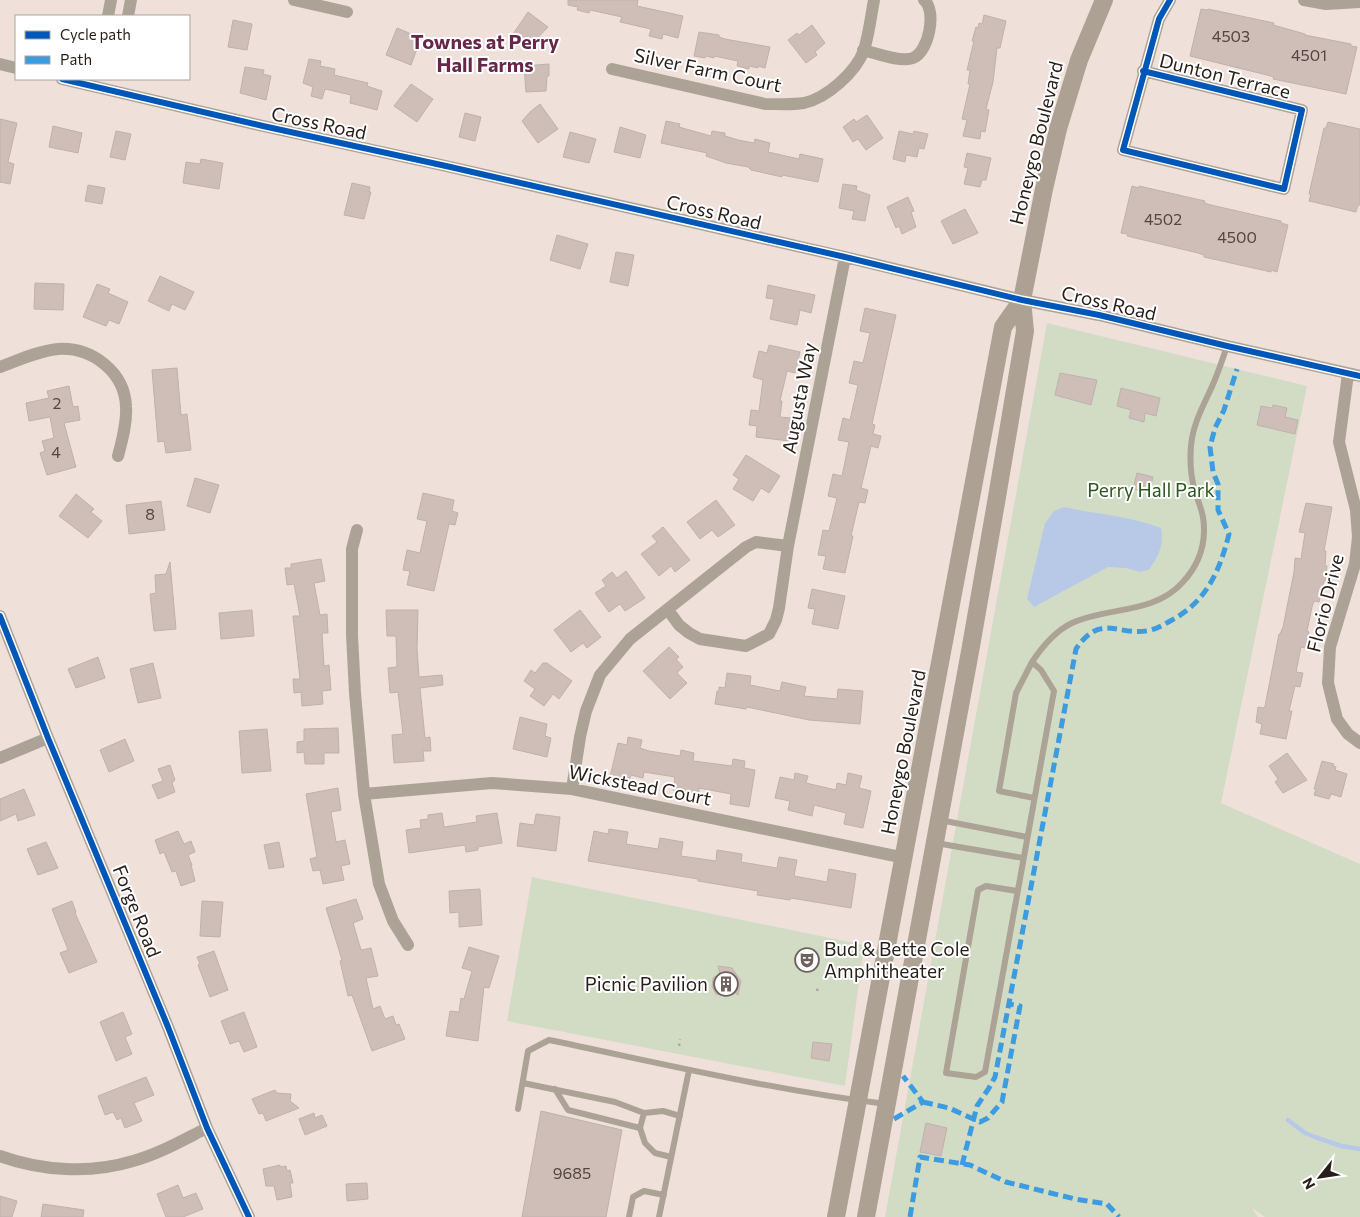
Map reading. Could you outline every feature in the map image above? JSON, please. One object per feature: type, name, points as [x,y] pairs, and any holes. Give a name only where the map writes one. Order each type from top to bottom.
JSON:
[{"type":"main road","name":"Honeygo Boulevard","points":[[866,1217],[971,646],[1025,331],[1022,300],[1058,129],[1079,60],[1104,0]]},
{"type":"main road","name":"Honeygo Boulevard","points":[[836,1217],[905,858],[1003,327],[1022,300]]},
{"type":"street","points":[[108,15],[112,0]]},
{"type":"street","points":[[128,15],[132,0]]},
{"type":"street","points":[[294,0],[347,12]]},
{"type":"street","name":"Silver Farm Court","points":[[612,69],[765,104],[787,105],[806,102],[836,86],[853,68],[863,50],[874,0]]},
{"type":"street","points":[[863,50],[900,59],[916,58],[926,44],[932,15],[924,0]]},
{"type":"street","name":"Dunton Terrace","points":[[1143,71],[1302,110],[1284,188],[1123,150],[1143,71],[1159,19],[1170,0]]},
{"type":"street","points":[[1304,0],[1326,4],[1360,2]]},
{"type":"street","points":[[0,64],[15,68]]},
{"type":"street","name":"Cross Road","points":[[72,80],[114,85],[268,128],[456,168],[1354,375]]},
{"type":"street","name":"Augusta Way","points":[[668,610],[679,625],[700,639],[746,646],[769,634],[776,620],[788,546],[845,257]]},
{"type":"street","points":[[0,367],[40,352],[59,349],[86,353],[106,365],[117,377],[124,391],[126,408],[122,442],[118,456]]},
{"type":"street","name":"Florio Drive","points":[[1354,375],[1339,442],[1356,510],[1358,537],[1356,564],[1330,647],[1328,683],[1337,719],[1348,734],[1360,743]]},
{"type":"street","points":[[357,530],[352,549],[352,636],[364,794],[379,884],[393,921],[408,945]]},
{"type":"street","points":[[572,789],[586,711],[600,676],[630,639],[746,547],[756,542],[788,546]]},
{"type":"street","name":"Forge Road","points":[[0,616],[207,1128],[249,1217]]},
{"type":"street","points":[[0,758],[48,738]]},
{"type":"street","name":"Wickstead Court","points":[[364,794],[492,783],[572,789],[905,858]]},
{"type":"street","points":[[0,1156],[39,1165],[73,1169],[101,1167],[133,1162],[207,1128]]},
{"type":"lane","points":[[1034,798],[999,791],[1016,693],[1042,647],[1071,623],[1152,603],[1181,584],[1198,562],[1202,546],[1203,517],[1194,486],[1191,447],[1196,419],[1214,382],[1227,346]]},
{"type":"lane","points":[[1017,891],[986,886],[978,890],[946,1073],[976,1077],[986,1072],[1054,691],[1041,670],[1032,662]]},
{"type":"lane","points":[[939,820],[1027,837]]},
{"type":"lane","points":[[935,842],[1023,858]]},
{"type":"lane","points":[[518,1109],[528,1051],[549,1040],[689,1070],[887,1104]]},
{"type":"lane","points":[[659,1217],[689,1070]]},
{"type":"lane","points":[[523,1082],[615,1102],[644,1113],[664,1111],[680,1116]]},
{"type":"lane","points":[[555,1089],[568,1110],[640,1128]]},
{"type":"lane","points":[[644,1113],[640,1128],[645,1143],[655,1153],[671,1157]]},
{"type":"lane","points":[[629,1217],[633,1197],[644,1191],[664,1195]]},
{"type":"path","points":[[679,1046],[680,1039]]},
{"type":"green space","name":"Perry Hall Park","points":[[1047,323],[1307,386],[1221,803],[1360,864],[1360,1217],[1265,1217],[1252,1208],[1258,1217],[885,1217]]},
{"type":"green space","points":[[532,877],[864,945],[845,1086],[507,1021]]},
{"type":"water","points":[[1064,507],[1125,518],[1161,528],[1162,540],[1156,560],[1149,570],[1140,572],[1126,568],[1108,567],[1034,607],[1027,599],[1045,523],[1054,511]]},
{"type":"building","points":[[568,0],[638,0],[637,6],[683,16],[678,38],[663,34],[662,39],[649,36],[651,29],[620,22],[622,17],[590,10],[589,13],[577,10],[578,7],[568,5]]},
{"type":"building","points":[[1201,9],[1274,23],[1273,25],[1305,35],[1351,44],[1351,46],[1357,47],[1346,94],[1273,79],[1274,77],[1267,75],[1190,56]]},
{"type":"building","points":[[528,12],[548,27],[529,47],[513,34]]},
{"type":"building","points":[[984,15],[1006,21],[1000,48],[997,48],[993,82],[986,109],[989,110],[985,132],[981,131],[980,139],[963,136],[967,120],[962,119],[970,84],[968,84],[970,70],[967,70],[974,41],[972,41],[976,27],[978,28],[979,23],[982,24]]},
{"type":"building","points":[[233,20],[252,24],[247,50],[228,47]]},
{"type":"building","points":[[812,25],[825,43],[815,52],[817,55],[806,63],[788,40],[797,33],[799,35]]},
{"type":"building","points":[[397,28],[421,38],[411,65],[386,55]]},
{"type":"building","points":[[699,32],[770,47],[765,68],[749,66],[749,69],[737,66],[738,61],[714,56],[714,58],[706,56],[705,58],[694,56]]},
{"type":"building","points":[[309,59],[321,61],[320,66],[335,69],[334,75],[368,83],[367,86],[382,91],[377,110],[350,103],[351,95],[325,89],[322,99],[311,96],[313,87],[303,83]]},
{"type":"building","points":[[549,64],[546,91],[526,92],[524,66]]},
{"type":"building","points":[[245,67],[264,70],[263,74],[271,76],[266,100],[240,93]]},
{"type":"building","points":[[411,84],[433,99],[417,122],[394,106]]},
{"type":"building","points":[[540,104],[558,129],[538,143],[522,121]]},
{"type":"building","points":[[465,113],[481,117],[475,141],[459,137]]},
{"type":"building","points":[[867,115],[883,138],[866,150],[858,139],[853,142],[843,127],[854,119],[856,122]]},
{"type":"building","points":[[0,119],[17,123],[8,162],[14,164],[10,184],[0,182]]},
{"type":"building","points":[[666,121],[680,124],[679,127],[711,136],[712,131],[725,133],[725,136],[738,140],[754,143],[755,139],[770,143],[768,152],[799,159],[800,154],[823,159],[818,182],[751,170],[748,167],[726,163],[706,156],[707,153],[661,143]]},
{"type":"building","points":[[1328,122],[1360,129],[1360,205],[1358,205],[1356,212],[1309,201],[1324,128],[1326,128]]},
{"type":"building","points":[[53,126],[82,133],[78,153],[49,147]]},
{"type":"building","points":[[620,127],[646,135],[640,158],[614,152]]},
{"type":"building","points":[[116,131],[131,134],[125,160],[110,157]]},
{"type":"building","points":[[899,131],[913,134],[914,131],[928,134],[924,149],[919,148],[917,157],[906,155],[905,162],[893,159]]},
{"type":"building","points":[[570,132],[596,139],[589,163],[563,157]]},
{"type":"building","points":[[967,153],[991,158],[986,180],[982,180],[980,187],[964,184],[968,168],[964,167]]},
{"type":"building","points":[[201,159],[223,163],[219,189],[183,183],[186,162],[200,164]]},
{"type":"building","points":[[352,183],[370,187],[369,192],[371,192],[364,219],[344,215]]},
{"type":"building","points":[[843,184],[857,186],[856,190],[870,195],[865,221],[852,219],[854,211],[839,208]]},
{"type":"building","points":[[88,185],[105,188],[102,204],[85,201]]},
{"type":"building","points":[[1132,186],[1205,201],[1204,203],[1281,221],[1281,223],[1288,225],[1277,272],[1204,257],[1204,255],[1198,253],[1121,233]]},
{"type":"building","points":[[908,197],[914,211],[911,212],[916,227],[902,234],[899,226],[896,228],[887,207]]},
{"type":"building","points":[[965,209],[978,233],[953,244],[941,221]]},
{"type":"building","points":[[557,235],[588,244],[580,269],[550,260]]},
{"type":"building","points":[[616,252],[634,255],[628,286],[610,282]]},
{"type":"building","points":[[160,276],[194,292],[185,310],[172,304],[169,311],[148,301]]},
{"type":"building","points":[[35,283],[64,284],[63,310],[34,309]]},
{"type":"building","points":[[97,284],[110,289],[108,293],[128,302],[119,324],[109,320],[106,326],[83,317]]},
{"type":"building","points":[[768,285],[815,295],[811,313],[800,310],[797,325],[770,319],[774,299],[766,298]]},
{"type":"building","points":[[865,308],[896,315],[872,424],[875,425],[873,434],[881,436],[878,448],[871,446],[861,488],[868,490],[865,503],[859,502],[845,573],[823,569],[826,556],[818,555],[823,530],[829,531],[837,498],[828,496],[833,474],[842,476],[849,442],[838,440],[843,418],[850,420],[858,385],[849,383],[854,361],[863,363],[870,333],[860,331]]},
{"type":"building","points":[[769,345],[800,352],[795,373],[787,371],[780,401],[782,401],[780,417],[792,418],[789,441],[756,437],[757,426],[749,425],[751,410],[759,411],[763,380],[753,377],[759,351],[767,353]]},
{"type":"building","points":[[177,368],[181,415],[187,414],[191,450],[166,453],[164,441],[158,442],[152,370]]},
{"type":"building","points":[[1060,373],[1097,380],[1091,405],[1055,395]]},
{"type":"building","points":[[69,386],[73,407],[78,406],[80,420],[64,423],[76,467],[47,475],[40,453],[45,451],[42,441],[54,438],[50,417],[29,421],[26,403],[49,398],[47,391]]},
{"type":"building","points":[[1121,388],[1160,398],[1156,416],[1145,413],[1144,422],[1129,418],[1131,410],[1117,406]]},
{"type":"building","points":[[1273,405],[1287,408],[1285,417],[1298,420],[1295,434],[1257,425],[1261,406],[1272,408]]},
{"type":"building","points":[[746,455],[780,476],[769,493],[761,488],[753,501],[733,489],[739,479],[733,475]]},
{"type":"building","points":[[1137,473],[1153,477],[1149,493],[1133,489]]},
{"type":"building","points":[[195,478],[219,485],[210,513],[187,506]]},
{"type":"building","points":[[423,493],[454,500],[452,511],[458,513],[455,525],[449,524],[434,591],[407,585],[410,571],[403,570],[407,550],[420,553],[427,521],[417,519]]},
{"type":"building","points":[[76,494],[94,509],[91,512],[102,521],[88,538],[59,516]]},
{"type":"building","points":[[716,500],[735,525],[718,537],[712,530],[700,539],[687,522]]},
{"type":"building","points":[[161,501],[165,530],[129,534],[126,505]]},
{"type":"building","points":[[1306,503],[1332,507],[1324,551],[1326,551],[1325,566],[1327,566],[1319,602],[1314,601],[1312,607],[1305,648],[1301,647],[1296,672],[1303,673],[1300,687],[1295,686],[1289,711],[1292,711],[1286,739],[1260,734],[1262,724],[1256,722],[1258,707],[1264,708],[1265,706],[1279,634],[1283,627],[1295,558],[1301,559],[1305,533],[1299,532]]},
{"type":"building","points":[[663,527],[690,560],[675,572],[671,566],[659,576],[641,554],[657,542],[652,536]]},
{"type":"building","points":[[321,559],[325,581],[314,583],[320,615],[327,614],[328,633],[322,633],[324,666],[329,665],[331,690],[322,691],[323,704],[302,706],[301,692],[294,693],[293,679],[300,679],[293,616],[300,616],[294,584],[287,585],[285,568],[291,568],[291,564]]},
{"type":"building","points":[[170,562],[176,629],[154,631],[150,594],[156,593],[155,575],[166,574]]},
{"type":"building","points":[[626,571],[645,598],[625,611],[620,604],[609,612],[595,593],[606,586],[602,580],[612,572],[617,578]]},
{"type":"building","points":[[812,589],[845,596],[838,629],[812,624],[815,609],[808,608]]},
{"type":"building","points":[[252,610],[254,636],[221,639],[219,613]]},
{"type":"building","points":[[386,610],[418,610],[417,648],[419,677],[442,675],[443,685],[420,688],[425,738],[430,737],[431,751],[423,751],[424,761],[394,763],[392,735],[403,734],[398,692],[390,693],[388,668],[397,667],[396,636],[387,636]]},
{"type":"building","points":[[580,610],[601,637],[587,648],[583,643],[571,652],[554,630]]},
{"type":"building","points":[[669,647],[679,657],[676,659],[683,667],[677,673],[687,683],[670,699],[643,671]]},
{"type":"building","points":[[98,657],[105,678],[76,688],[68,669]]},
{"type":"building","points":[[153,663],[161,698],[138,703],[130,669]]},
{"type":"building","points":[[543,663],[547,663],[572,681],[559,699],[553,694],[544,706],[530,696],[535,689],[524,681],[531,670],[535,673]]},
{"type":"building","points":[[727,673],[751,676],[750,685],[780,691],[782,682],[806,687],[804,696],[837,699],[838,689],[863,691],[860,724],[809,720],[747,707],[746,709],[715,704],[719,687],[725,688]]},
{"type":"building","points":[[520,717],[547,724],[545,736],[551,738],[547,757],[513,749]]},
{"type":"building","points":[[338,728],[339,753],[324,753],[324,764],[305,764],[304,752],[297,753],[297,742],[304,741],[304,729]]},
{"type":"building","points":[[267,729],[271,771],[242,773],[239,731]]},
{"type":"building","points":[[628,737],[642,740],[640,748],[649,751],[680,756],[681,750],[694,753],[693,761],[732,766],[733,759],[745,761],[744,768],[755,770],[749,807],[730,804],[731,794],[699,788],[699,794],[673,790],[675,777],[644,772],[643,778],[631,775],[629,781],[610,777],[618,743],[627,745]]},
{"type":"building","points":[[125,739],[134,761],[109,772],[100,750]]},
{"type":"building","points":[[1287,753],[1307,780],[1283,793],[1275,782],[1278,779],[1269,766]]},
{"type":"building","points":[[1322,761],[1334,764],[1335,770],[1347,774],[1341,797],[1331,794],[1329,799],[1314,795]]},
{"type":"building","points":[[170,765],[175,780],[172,783],[175,792],[158,799],[152,785],[163,781],[158,769]]},
{"type":"building","points":[[795,773],[808,776],[806,783],[836,790],[837,783],[846,785],[848,773],[862,776],[859,788],[871,791],[863,828],[844,824],[846,813],[814,805],[812,816],[788,810],[790,801],[775,798],[780,777],[794,780]]},
{"type":"building","points":[[338,788],[341,810],[331,812],[336,842],[345,840],[350,864],[341,866],[344,880],[323,884],[320,870],[313,871],[310,859],[317,857],[306,794]]},
{"type":"building","points":[[24,789],[35,815],[18,821],[16,814],[0,821],[0,799]]},
{"type":"building","points":[[442,813],[444,827],[477,822],[476,816],[497,813],[502,843],[478,847],[478,850],[466,852],[465,845],[409,853],[406,830],[421,828],[420,820],[428,819],[428,815]]},
{"type":"building","points":[[536,814],[560,817],[556,851],[517,846],[520,823],[534,825]]},
{"type":"building","points":[[609,829],[628,832],[626,844],[658,849],[660,838],[683,842],[681,856],[716,861],[717,850],[742,854],[741,862],[777,868],[779,857],[797,860],[794,876],[827,882],[829,869],[856,874],[851,908],[791,898],[790,900],[757,895],[758,891],[588,861],[594,831],[608,834]]},
{"type":"building","points":[[178,831],[184,844],[191,841],[195,852],[188,855],[195,881],[181,886],[176,871],[172,872],[164,852],[160,854],[155,840]]},
{"type":"building","points":[[46,842],[58,868],[38,875],[27,849]]},
{"type":"building","points":[[279,842],[284,867],[269,869],[264,845]]},
{"type":"building","points":[[480,889],[482,925],[459,927],[459,912],[450,913],[449,891]]},
{"type":"building","points":[[356,899],[363,919],[353,923],[361,950],[371,948],[378,976],[366,978],[373,1009],[380,1006],[385,1019],[393,1016],[396,1025],[399,1024],[405,1039],[372,1051],[352,995],[348,996],[340,961],[342,960],[326,908]]},
{"type":"building","points":[[72,901],[75,913],[97,962],[69,973],[60,953],[68,950],[52,909]]},
{"type":"building","points":[[202,901],[223,902],[220,937],[200,936]]},
{"type":"building","points":[[469,947],[499,956],[489,988],[484,987],[478,1041],[446,1036],[450,1011],[459,1012],[461,998],[464,999],[472,971],[462,968]]},
{"type":"building","points":[[214,951],[228,990],[210,997],[198,965],[200,964],[197,957]]},
{"type":"building","name":"Picnic Pavilion","points":[[718,966],[732,968],[741,981],[738,995],[733,991],[725,996],[716,994],[712,987],[713,978],[720,974]]},
{"type":"building","points":[[123,1012],[132,1034],[125,1037],[132,1054],[116,1061],[100,1022]]},
{"type":"building","points":[[244,1012],[257,1047],[244,1052],[239,1041],[230,1044],[221,1021]]},
{"type":"building","points":[[813,1042],[832,1044],[829,1061],[811,1058]]},
{"type":"building","points":[[146,1077],[154,1095],[134,1103],[142,1121],[125,1128],[121,1118],[117,1120],[113,1112],[105,1115],[98,1096]]},
{"type":"building","points":[[275,1090],[277,1093],[291,1094],[290,1101],[299,1108],[266,1121],[263,1113],[259,1114],[252,1099]]},
{"type":"building","points":[[541,1111],[622,1130],[606,1217],[522,1217]]},
{"type":"building","points":[[314,1113],[315,1118],[322,1115],[327,1126],[305,1135],[299,1119]]},
{"type":"building","points":[[926,1123],[947,1128],[941,1156],[920,1152]]},
{"type":"building","points":[[280,1165],[280,1167],[286,1166],[287,1171],[290,1170],[293,1183],[290,1183],[292,1197],[277,1200],[274,1186],[266,1186],[263,1169]]},
{"type":"building","points":[[367,1183],[368,1199],[347,1201],[346,1184]]},
{"type":"building","points":[[178,1185],[183,1198],[196,1193],[203,1209],[183,1217],[166,1217],[157,1194]]},
{"type":"building","points":[[0,1196],[17,1201],[12,1217],[0,1217]]},
{"type":"building","points":[[43,1204],[84,1210],[83,1217],[41,1217]]},
{"type":"waterway","points":[[1288,1120],[1305,1133],[1341,1146],[1360,1149]]},
{"type":"marked path","points":[[962,1165],[977,1106],[995,1077],[1076,649],[1085,638],[1102,628],[1139,632],[1162,626],[1194,604],[1210,583],[1221,560],[1229,534],[1218,510],[1218,484],[1213,472],[1210,447],[1237,369]]},
{"type":"marked path","points":[[923,1102],[949,1108],[980,1122],[988,1118],[1002,1102],[1020,1006],[1009,1004]]},
{"type":"marked path","points":[[894,1119],[923,1102],[903,1076]]},
{"type":"marked path","points":[[910,1217],[920,1157],[970,1165],[1006,1182],[1075,1199],[1107,1204],[1119,1217]]},
{"type":"cycle path","points":[[1143,71],[1302,110],[1284,189],[1123,150],[1159,19],[1170,0]]},
{"type":"cycle path","points":[[66,80],[1360,376]]},
{"type":"cycle path","points":[[0,616],[48,738],[168,1027],[207,1128],[249,1217]]},
{"type":"place","name":"Bud & Bette Cole Amphitheater","points":[[807,960]]},
{"type":"place","name":"Picnic Pavilion","points":[[726,984]]},
{"type":"district","name":"Townes at Perry Hall Farms","points":[[485,54]]}]
